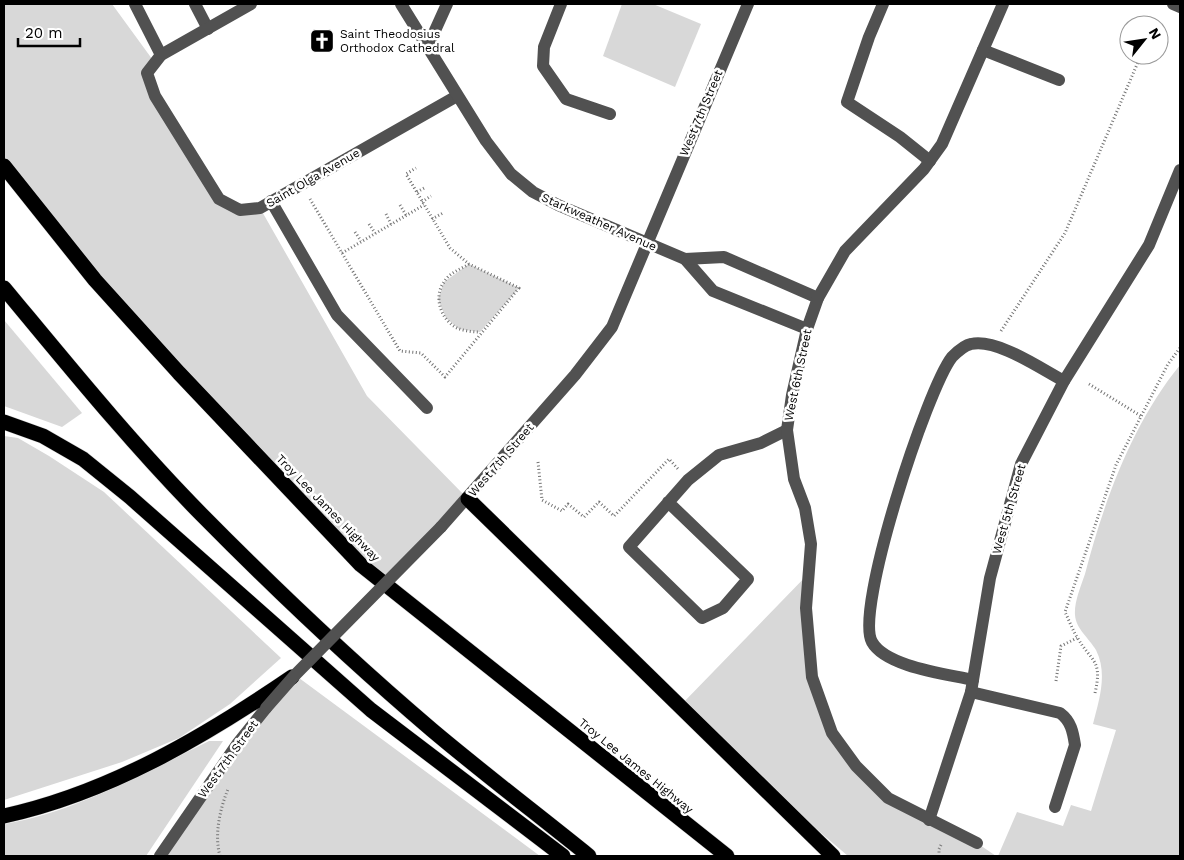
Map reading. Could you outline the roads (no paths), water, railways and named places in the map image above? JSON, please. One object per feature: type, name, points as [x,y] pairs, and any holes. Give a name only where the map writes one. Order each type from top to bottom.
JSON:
[{"type":"highway","name":"Troy Lee James Highway","points":[[4,166],[95,280],[179,373],[361,565],[693,831],[727,856]]},
{"type":"highway","points":[[4,288],[90,392],[160,470],[200,513],[298,610],[432,730],[589,856]]},
{"type":"highway","points":[[4,422],[43,436],[83,459],[138,504],[371,710],[563,856]]},
{"type":"highway","points":[[468,499],[833,856]]},
{"type":"highway","points":[[4,816],[30,810],[107,782],[164,755],[262,704],[295,675]]},
{"type":"street","points":[[135,4],[161,55],[251,4]]},
{"type":"street","points":[[194,4],[208,29]]},
{"type":"street","name":"Starkweather Avenue","points":[[401,4],[486,141],[511,174],[533,192],[558,205],[685,259],[724,257],[818,298]]},
{"type":"street","points":[[428,46],[447,4]]},
{"type":"street","points":[[561,4],[544,47],[543,66],[566,99],[610,114]]},
{"type":"street","name":"West 7th Street","points":[[295,675],[468,499],[575,375],[612,328],[646,243],[748,4]]},
{"type":"street","points":[[883,4],[847,102],[900,137],[930,161]]},
{"type":"street","name":"West 6th Street","points":[[977,842],[929,820],[888,798],[856,766],[832,733],[812,677],[806,608],[811,544],[805,508],[794,479],[787,430],[792,395],[807,329],[818,298],[845,251],[930,161],[942,144],[1003,4]]},
{"type":"street","points":[[1172,4],[1180,7]]},
{"type":"street","points":[[983,50],[1059,80]]},
{"type":"street","name":"Saint Olga Avenue","points":[[161,55],[147,73],[155,96],[219,199],[240,210],[260,208],[457,96]]},
{"type":"street","name":"West 5th Street","points":[[929,820],[972,686],[990,578],[1021,464],[1064,382],[1149,245],[1180,170]]},
{"type":"street","points":[[271,201],[337,315],[427,408]]},
{"type":"street","name":"Starkweather Avenue","points":[[685,259],[713,291],[807,329]]},
{"type":"street","points":[[1054,807],[1075,745],[1066,717],[1060,713],[896,660],[880,652],[871,641],[868,626],[886,537],[912,446],[952,357],[969,344],[985,343],[1004,350],[1064,382]]},
{"type":"street","points":[[668,502],[748,579],[723,608],[702,618],[629,547],[668,502],[688,480],[719,455],[761,443],[787,430]]},
{"type":"street","name":"West 7th Street","points":[[160,856],[226,761],[262,704]]},
{"type":"place","name":"Saint Theodosius Orthodox Cathedral","points":[[322,41]]}]
